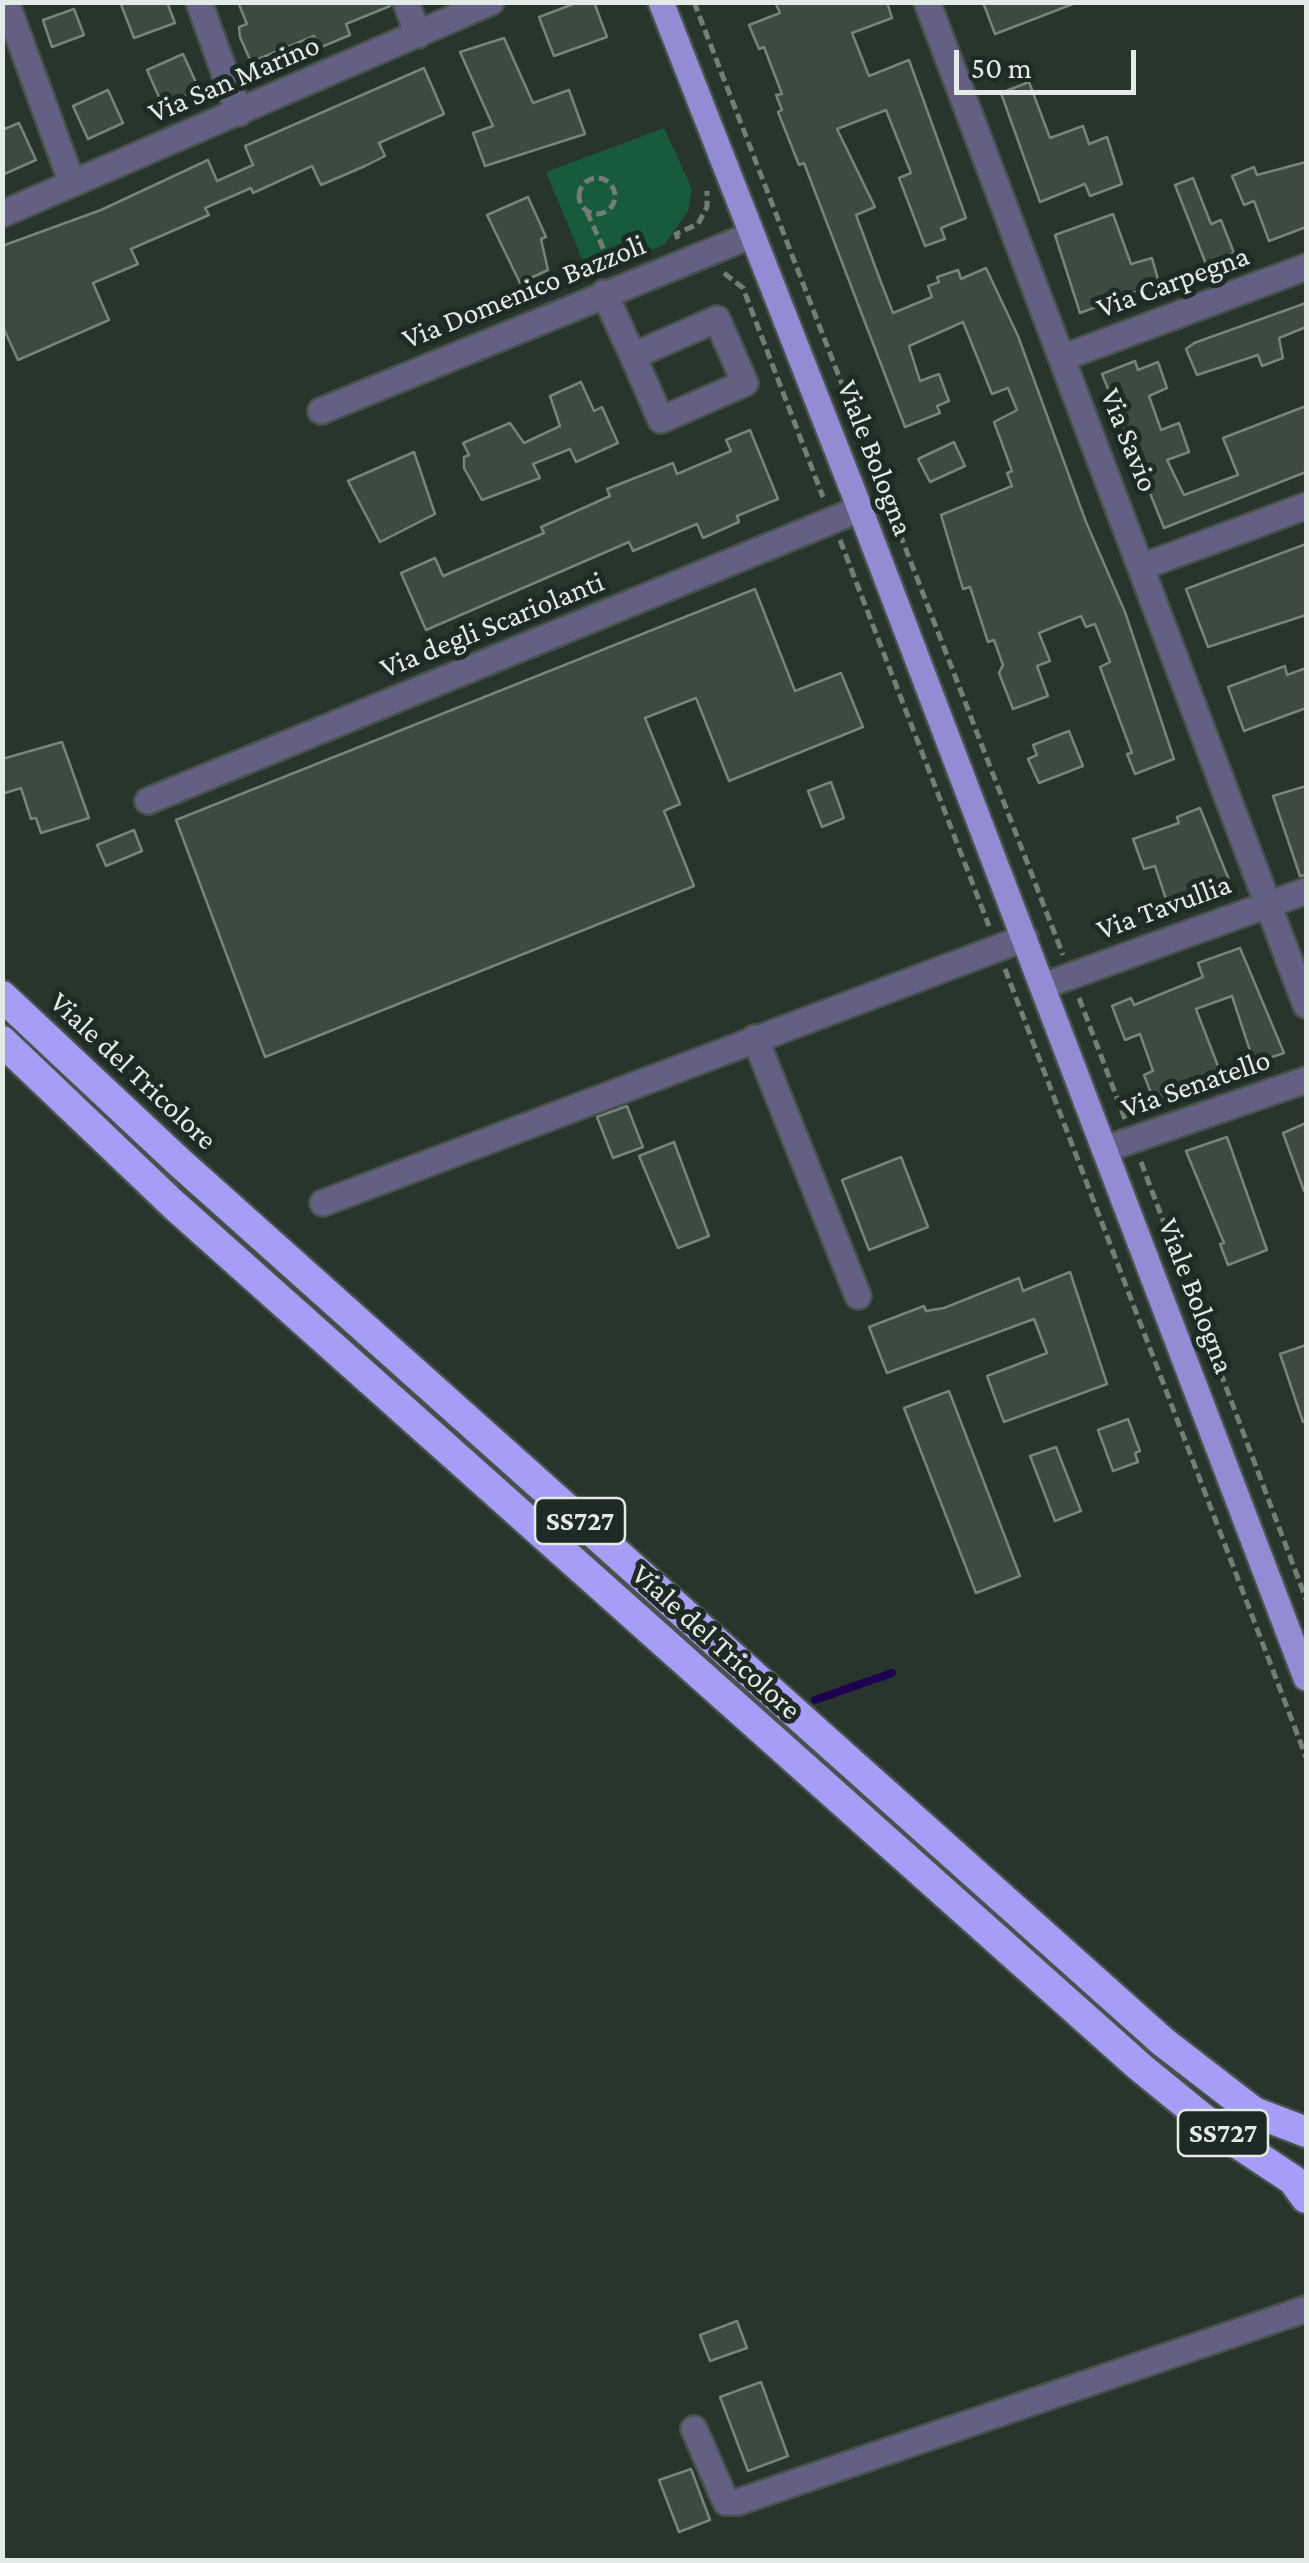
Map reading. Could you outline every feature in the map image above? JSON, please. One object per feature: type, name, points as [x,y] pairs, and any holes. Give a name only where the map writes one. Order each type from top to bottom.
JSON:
[{"type":"highway","name":"Viale del Tricolore","points":[[2,996],[178,1161],[1162,2041],[1254,2112],[1306,2132]]},
{"type":"highway","name":"Viale del Tricolore","points":[[2,1041],[174,1205],[1110,2040],[1216,2129],[1293,2180],[1306,2198]]},
{"type":"main road","name":"Viale Bologna","points":[[661,2],[1044,986],[1306,1678]]},
{"type":"street","points":[[6,2],[72,183]]},
{"type":"street","points":[[199,2],[239,112]]},
{"type":"street","points":[[406,2],[418,34]]},
{"type":"street","name":"Via San Marino","points":[[2,214],[490,2]]},
{"type":"street","name":"Via Savio","points":[[927,2],[1270,903]]},
{"type":"street","name":"Via Domenico Bazzoli","points":[[321,411],[752,235]]},
{"type":"street","name":"Via Carpegna","points":[[1062,358],[1306,266]]},
{"type":"street","points":[[612,290],[633,356],[661,420],[746,383],[717,319],[633,356]]},
{"type":"street","points":[[1144,566],[1306,506]]},
{"type":"street","name":"Via degli Scariolanti","points":[[148,800],[860,509]]},
{"type":"street","name":"Via Tavullia","points":[[1044,986],[1306,891]]},
{"type":"street","points":[[1270,903],[1306,1006]]},
{"type":"street","points":[[323,1203],[1025,938]]},
{"type":"street","points":[[755,1038],[858,1296]]},
{"type":"street","name":"Via Senatello","points":[[1106,1149],[1306,1080]]},
{"type":"street","points":[[694,2429],[726,2502],[738,2502],[1306,2308]]},
{"type":"path","points":[[694,2],[1306,1599]]},
{"type":"path","points":[[587,212],[604,213],[612,206],[615,195],[606,181],[594,178],[580,189],[579,202],[587,212],[612,290]]},
{"type":"path","points":[[707,188],[707,206],[698,224],[676,234],[693,275],[710,270],[728,274],[743,288],[1306,1758]]},
{"type":"green space","points":[[664,128],[692,189],[688,211],[665,244],[590,278],[546,172]]},
{"type":"building","points":[[120,2],[167,2],[175,23],[134,38]]},
{"type":"building","points":[[238,2],[390,2],[390,6],[346,24],[350,35],[319,48],[314,36],[251,62],[240,37],[239,27],[247,24]]},
{"type":"building","points":[[579,2],[594,2],[607,37],[554,56],[539,17]]},
{"type":"building","points":[[775,2],[887,2],[892,18],[852,33],[869,76],[909,60],[966,218],[941,228],[945,239],[925,246],[899,178],[911,173],[886,110],[837,129],[875,207],[856,215],[879,277],[893,313],[932,297],[928,286],[939,282],[937,277],[958,270],[961,279],[986,268],[1018,336],[1086,522],[1125,612],[1174,759],[1135,774],[1127,754],[1132,753],[1100,667],[1110,662],[1095,624],[1086,627],[1081,616],[1039,633],[1050,661],[1037,666],[1048,696],[1013,709],[999,673],[1003,665],[994,640],[988,642],[970,587],[963,589],[941,515],[1012,486],[1007,473],[1012,471],[994,422],[1017,410],[1008,388],[992,394],[963,322],[909,346],[920,381],[939,374],[949,401],[937,406],[940,413],[905,427],[804,163],[799,165],[778,112],[782,110],[776,95],[782,94],[764,47],[759,49],[749,25],[780,13]]},
{"type":"building","points":[[983,2],[1073,2],[1073,4],[995,34]]},
{"type":"building","points":[[74,9],[84,35],[52,47],[43,20]]},
{"type":"building","points":[[504,38],[533,103],[569,90],[585,134],[485,166],[473,133],[493,126],[460,52]]},
{"type":"building","points":[[183,54],[199,89],[163,106],[147,70]]},
{"type":"building","points":[[424,68],[444,114],[379,143],[385,156],[321,185],[312,166],[253,193],[251,188],[205,208],[209,215],[131,249],[138,264],[93,283],[109,320],[18,360],[2,325],[2,246],[101,210],[208,160],[217,181],[253,165],[245,146]]},
{"type":"building","points":[[1029,82],[1050,138],[1083,126],[1089,144],[1107,137],[1122,184],[1090,196],[1085,184],[1040,202],[1001,93]]},
{"type":"building","points":[[108,90],[123,123],[88,139],[73,106]]},
{"type":"building","points":[[19,123],[36,160],[2,175],[2,130]]},
{"type":"building","points":[[1306,162],[1306,227],[1269,241],[1254,201],[1244,205],[1232,176],[1254,167],[1257,175]]},
{"type":"building","points":[[1193,178],[1211,224],[1221,220],[1234,253],[1206,264],[1175,185]]},
{"type":"building","points":[[528,197],[546,237],[541,239],[548,270],[520,283],[487,215]]},
{"type":"building","points":[[1113,214],[1131,264],[1152,258],[1159,283],[1080,313],[1055,235]]},
{"type":"building","points":[[1306,303],[1306,327],[1279,338],[1283,358],[1262,366],[1258,355],[1197,375],[1186,349],[1194,343]]},
{"type":"building","points":[[1135,361],[1138,370],[1158,362],[1167,388],[1149,396],[1161,430],[1179,423],[1189,452],[1167,460],[1184,495],[1238,475],[1223,438],[1306,406],[1306,472],[1164,528],[1102,374]]},
{"type":"building","points":[[581,382],[594,411],[602,407],[618,443],[576,462],[570,449],[533,464],[540,478],[482,500],[464,468],[464,457],[469,455],[463,443],[510,423],[524,443],[560,426],[550,396]]},
{"type":"building","points":[[750,430],[778,499],[737,516],[739,522],[703,538],[697,524],[633,551],[629,542],[426,630],[401,573],[435,558],[443,576],[544,533],[541,527],[610,496],[607,489],[673,463],[677,474],[731,451],[726,440]]},
{"type":"building","points":[[954,442],[965,466],[930,482],[918,459]]},
{"type":"building","points":[[414,452],[435,514],[380,542],[348,481]]},
{"type":"building","points":[[1306,544],[1306,615],[1208,647],[1186,589]]},
{"type":"building","points":[[755,589],[795,691],[841,673],[863,727],[729,781],[696,698],[645,718],[680,804],[664,811],[694,886],[265,1057],[176,820]]},
{"type":"building","points":[[1285,666],[1287,675],[1306,668],[1306,708],[1244,731],[1228,687]]},
{"type":"building","points":[[1069,731],[1083,766],[1039,783],[1028,759],[1037,755],[1033,745]]},
{"type":"building","points":[[62,742],[89,818],[41,833],[36,818],[31,819],[21,788],[2,794],[2,759]]},
{"type":"building","points":[[831,782],[844,818],[822,827],[808,791]]},
{"type":"building","points":[[1306,786],[1306,875],[1300,876],[1273,796]]},
{"type":"building","points":[[1200,808],[1229,880],[1167,902],[1155,866],[1144,869],[1133,839],[1179,823],[1177,817]]},
{"type":"building","points":[[134,830],[142,851],[106,866],[97,845]]},
{"type":"building","points":[[1240,948],[1284,1053],[1254,1063],[1232,996],[1196,1009],[1221,1074],[1195,1085],[1198,1093],[1167,1105],[1162,1094],[1153,1098],[1144,1075],[1153,1071],[1140,1034],[1125,1040],[1112,1006],[1131,998],[1134,1005],[1203,977],[1198,963]]},
{"type":"building","points":[[627,1106],[643,1147],[613,1158],[597,1117]]},
{"type":"building","points":[[1306,1123],[1306,1191],[1304,1191],[1283,1133]]},
{"type":"building","points":[[1227,1137],[1267,1250],[1228,1265],[1220,1244],[1224,1243],[1186,1151]]},
{"type":"building","points":[[674,1142],[709,1236],[678,1248],[639,1156]]},
{"type":"building","points":[[901,1157],[928,1227],[869,1250],[842,1180]]},
{"type":"building","points":[[1070,1272],[1107,1384],[1004,1422],[987,1376],[1047,1353],[1034,1319],[887,1373],[869,1327],[924,1306],[926,1311],[944,1308],[1019,1278],[1023,1291]]},
{"type":"building","points":[[1306,1345],[1306,1421],[1303,1422],[1280,1354]]},
{"type":"building","points":[[949,1391],[1020,1576],[976,1593],[904,1408]]},
{"type":"building","points":[[1128,1419],[1140,1451],[1135,1453],[1138,1462],[1113,1471],[1098,1430]]},
{"type":"building","points":[[1056,1447],[1081,1511],[1055,1521],[1030,1456]]},
{"type":"building","points":[[737,2321],[747,2348],[710,2361],[700,2335]]},
{"type":"building","points":[[761,2382],[788,2456],[748,2471],[720,2397]]},
{"type":"building","points":[[691,2469],[710,2520],[679,2532],[659,2480]]},
{"type":"waterway","points":[[815,1700],[892,1673]]}]
